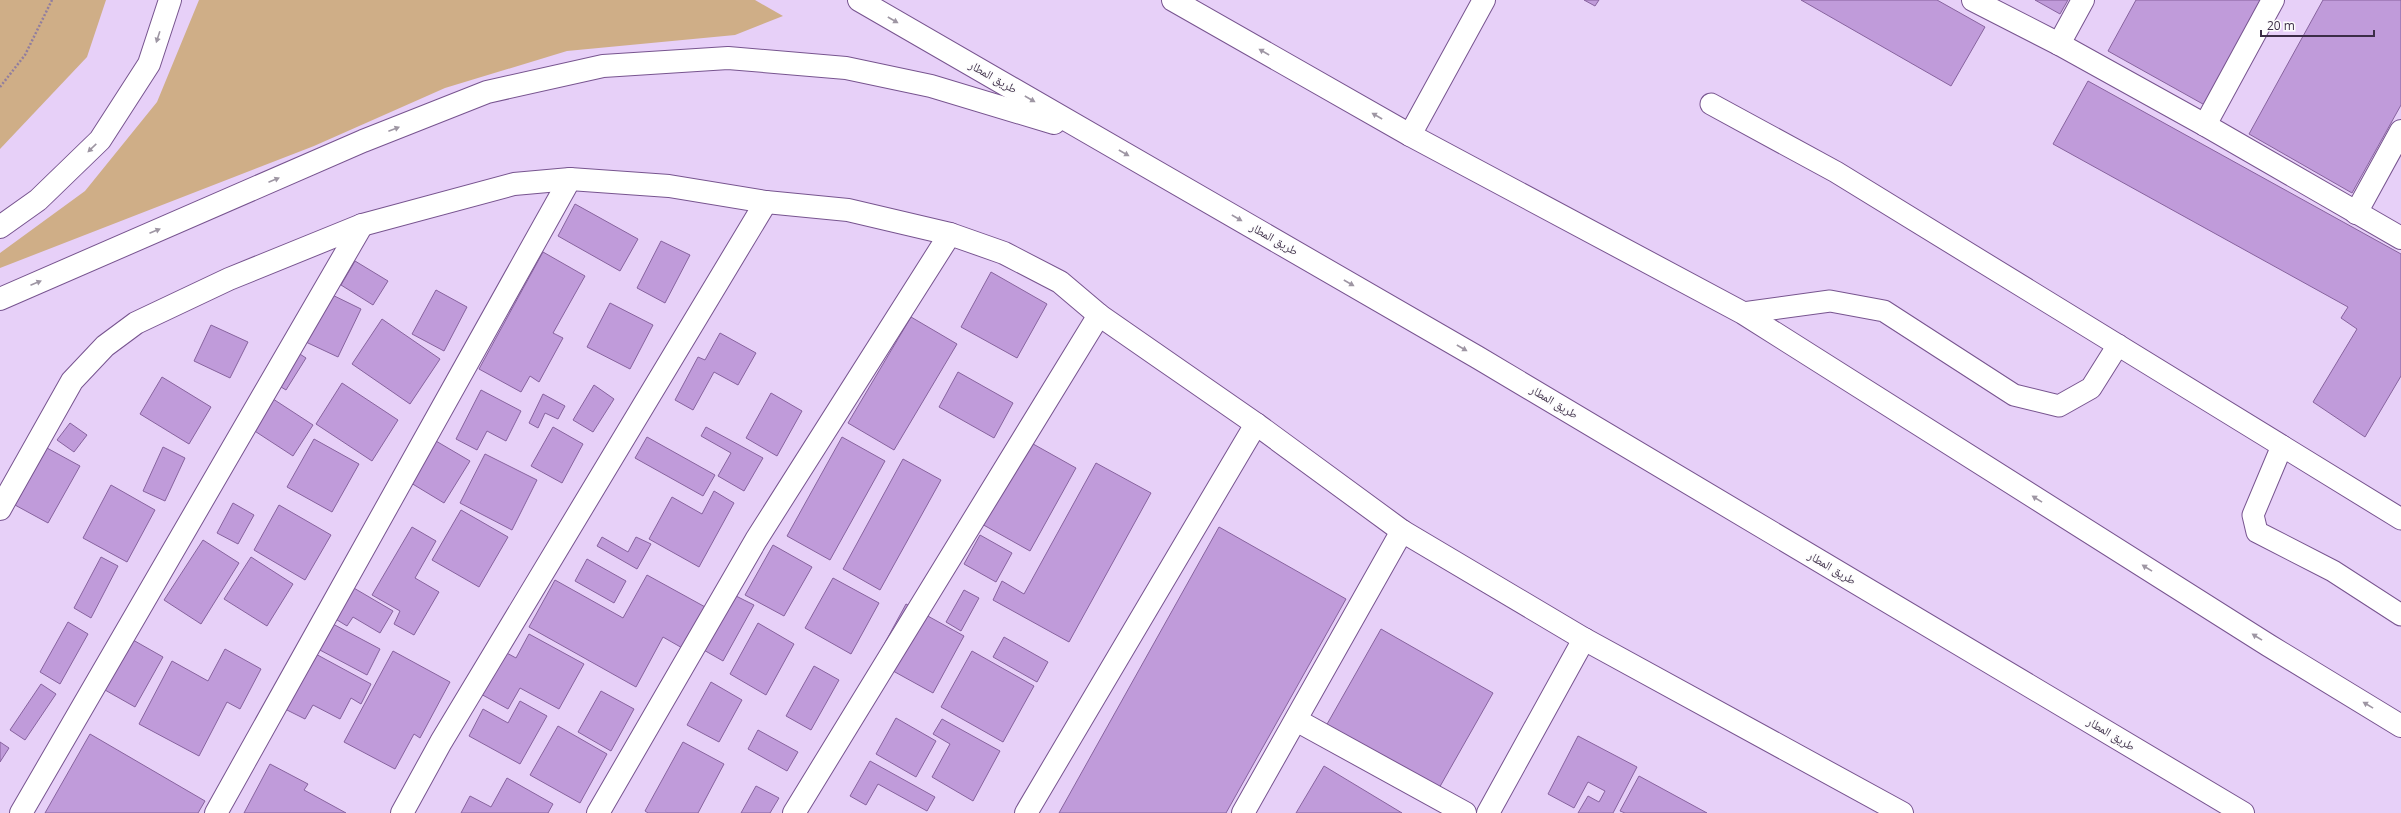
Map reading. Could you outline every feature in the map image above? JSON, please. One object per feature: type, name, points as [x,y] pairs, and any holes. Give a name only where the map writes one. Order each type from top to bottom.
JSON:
[{"type":"main road","points":[[0,227],[38,200],[100,140],[148,64],[170,0]]},
{"type":"main road","name":"طريق المطار","points":[[860,0],[1477,357],[2243,813]]},
{"type":"main road","points":[[1173,0],[1410,135],[1743,313],[2401,726]]},
{"type":"main road","points":[[1410,135],[1484,0]]},
{"type":"main road","points":[[1973,0],[2059,44],[2401,238]]},
{"type":"main road","points":[[2059,44],[2083,0]]},
{"type":"main road","points":[[2204,125],[2274,0]]},
{"type":"main road","points":[[0,299],[363,141],[480,95],[603,66],[728,58],[846,68],[931,86],[1090,134]]},
{"type":"main road","points":[[2356,213],[2401,131]]},
{"type":"main road","points":[[216,813],[570,179]]},
{"type":"main road","points":[[0,509],[72,381],[105,346],[136,323],[229,279],[362,225],[514,184],[570,179],[669,186],[766,202],[848,210],[950,234],[1004,253],[1060,282],[1099,315],[1256,424],[1402,531],[1584,639],[1902,813]]},
{"type":"main road","points":[[402,813],[441,742],[766,202]]},
{"type":"main road","points":[[22,813],[362,225]]},
{"type":"main road","points":[[598,813],[756,540],[950,234]]},
{"type":"main road","points":[[794,813],[1099,315]]},
{"type":"main road","points":[[1026,813],[1256,424]]},
{"type":"main road","points":[[1243,813],[1402,531]]},
{"type":"main road","points":[[1488,813],[1584,639]]},
{"type":"main road","points":[[1296,720],[1465,813]]},
{"type":"lane","points":[[1711,104],[1836,172],[2401,519]]},
{"type":"lane","points":[[1743,313],[1830,301],[1884,311],[2014,395],[2059,406],[2092,388],[2118,345]]},
{"type":"lane","points":[[2282,446],[2253,515],[2257,532],[2333,571],[2401,615]]},
{"type":"path","points":[[0,87],[25,55],[52,0]]},
{"type":"shaded area","points":[[0,0],[106,0],[87,57],[0,149]]},
{"type":"shaded area","points":[[199,0],[755,0],[783,16],[735,35],[567,51],[445,88],[314,146],[0,268],[0,253],[85,191],[157,102]]},
{"type":"building","points":[[1584,0],[1599,0],[1595,6]]},
{"type":"building","points":[[1801,0],[1937,0],[1985,27],[1951,86]]},
{"type":"building","points":[[2035,0],[2068,0],[2060,14]]},
{"type":"building","points":[[2136,0],[2270,0],[2210,108],[2108,51]]},
{"type":"building","points":[[2323,0],[2401,0],[2401,105],[2352,193],[2249,134]]},
{"type":"building","points":[[2088,81],[2401,254],[2401,376],[2365,437],[2313,402],[2357,329],[2341,318],[2348,307],[2053,144]]},
{"type":"building","points":[[575,204],[638,239],[620,271],[558,236]]},
{"type":"building","points":[[661,241],[690,255],[665,303],[637,288]]},
{"type":"building","points":[[543,252],[585,276],[553,333],[563,338],[539,382],[530,376],[521,392],[479,369]]},
{"type":"building","points":[[355,261],[388,281],[373,305],[341,285]]},
{"type":"building","points":[[991,272],[1047,304],[1017,358],[961,327]]},
{"type":"building","points":[[316,287],[361,309],[338,357],[293,336]]},
{"type":"building","points":[[436,290],[467,307],[444,351],[412,334]]},
{"type":"building","points":[[610,303],[653,325],[630,369],[587,347]]},
{"type":"building","points":[[911,317],[957,344],[894,450],[848,423]]},
{"type":"building","points":[[382,319],[440,359],[410,404],[352,364]]},
{"type":"building","points":[[211,325],[248,342],[230,378],[194,361]]},
{"type":"building","points":[[720,333],[756,353],[738,385],[714,372],[693,410],[675,400],[698,357],[705,360]]},
{"type":"building","points":[[286,345],[306,358],[286,390],[266,378]]},
{"type":"building","points":[[958,372],[1013,403],[994,438],[939,407]]},
{"type":"building","points":[[162,377],[211,407],[189,444],[140,414]]},
{"type":"building","points":[[342,383],[398,420],[372,461],[316,424]]},
{"type":"building","points":[[594,385],[614,399],[593,432],[573,420]]},
{"type":"building","points":[[481,390],[521,411],[506,441],[487,431],[477,450],[456,439]]},
{"type":"building","points":[[771,393],[802,411],[777,456],[746,438]]},
{"type":"building","points":[[543,394],[565,406],[558,419],[545,413],[538,428],[529,423]]},
{"type":"building","points":[[267,395],[313,425],[293,456],[247,426]]},
{"type":"building","points":[[70,423],[87,435],[74,452],[57,440]]},
{"type":"building","points":[[553,427],[583,444],[562,483],[531,466]]},
{"type":"building","points":[[706,427],[763,458],[744,491],[718,476],[731,453],[701,436]]},
{"type":"building","points":[[647,437],[715,475],[703,496],[635,458]]},
{"type":"building","points":[[842,437],[885,461],[830,560],[787,536]]},
{"type":"building","points":[[314,439],[359,464],[332,512],[287,487]]},
{"type":"building","points":[[1026,440],[1076,468],[1030,551],[980,523]]},
{"type":"building","points":[[436,441],[470,461],[444,503],[411,483]]},
{"type":"building","points":[[163,447],[185,458],[165,501],[143,491]]},
{"type":"building","points":[[47,448],[80,466],[48,523],[15,505]]},
{"type":"building","points":[[485,454],[537,480],[512,530],[460,503]]},
{"type":"building","points":[[903,459],[941,480],[880,590],[843,569]]},
{"type":"building","points":[[1096,463],[1151,493],[1069,642],[993,600],[1002,581],[1024,594]]},
{"type":"building","points":[[111,485],[155,510],[127,562],[83,538]]},
{"type":"building","points":[[714,491],[734,503],[699,567],[649,539],[672,497],[702,514]]},
{"type":"building","points":[[233,503],[254,515],[238,544],[217,533]]},
{"type":"building","points":[[279,505],[331,535],[305,580],[254,550]]},
{"type":"building","points":[[461,510],[508,537],[479,587],[432,560]]},
{"type":"building","points":[[412,527],[436,541],[415,578],[439,592],[414,635],[394,624],[400,611],[372,595]]},
{"type":"building","points":[[1219,527],[1346,599],[1226,813],[1059,813]]},
{"type":"building","points":[[980,535],[1012,553],[996,582],[964,564]]},
{"type":"building","points":[[602,537],[628,552],[636,537],[651,544],[637,569],[597,546]]},
{"type":"building","points":[[203,540],[239,563],[201,624],[164,600]]},
{"type":"building","points":[[773,545],[812,567],[784,616],[745,595]]},
{"type":"building","points":[[101,557],[118,566],[91,618],[74,608]]},
{"type":"building","points":[[251,557],[293,584],[267,626],[224,599]]},
{"type":"building","points":[[587,559],[626,581],[614,603],[575,581]]},
{"type":"building","points":[[647,575],[707,608],[684,649],[663,637],[636,687],[529,627],[555,580],[623,618]]},
{"type":"building","points":[[833,578],[879,603],[851,654],[805,628]]},
{"type":"building","points":[[347,584],[393,611],[380,633],[353,617],[347,626],[329,615]]},
{"type":"building","points":[[964,590],[979,598],[961,631],[946,622]]},
{"type":"building","points":[[732,594],[754,605],[723,661],[702,649]]},
{"type":"building","points":[[906,604],[964,636],[933,693],[875,661]]},
{"type":"building","points":[[68,622],[88,634],[60,684],[40,672]]},
{"type":"building","points":[[331,623],[380,649],[367,675],[318,649]]},
{"type":"building","points":[[758,623],[794,644],[766,695],[730,674]]},
{"type":"building","points":[[1381,629],[1493,693],[1438,790],[1326,726]]},
{"type":"building","points":[[529,634],[584,664],[559,709],[520,688],[508,709],[479,693],[503,651],[516,658]]},
{"type":"building","points":[[126,636],[163,657],[135,707],[98,686]]},
{"type":"building","points":[[1004,637],[1048,662],[1037,682],[993,657]]},
{"type":"building","points":[[225,649],[261,669],[240,709],[227,702],[199,756],[139,724],[172,661],[208,681]]},
{"type":"building","points":[[393,651],[450,682],[420,738],[414,734],[395,769],[344,742]]},
{"type":"building","points":[[972,651],[1034,686],[1003,742],[941,707]]},
{"type":"building","points":[[312,652],[371,684],[361,704],[351,698],[340,719],[313,705],[305,719],[283,708]]},
{"type":"building","points":[[814,666],[839,680],[811,730],[786,716]]},
{"type":"building","points":[[711,682],[742,700],[719,742],[687,725]]},
{"type":"building","points":[[41,684],[56,694],[25,740],[10,730]]},
{"type":"building","points":[[601,691],[634,709],[611,751],[578,732]]},
{"type":"building","points":[[520,701],[547,716],[520,764],[469,736],[483,709],[508,723]]},
{"type":"building","points":[[896,718],[936,741],[916,777],[876,754]]},
{"type":"building","points":[[942,719],[1000,751],[973,801],[932,777],[950,744],[933,734]]},
{"type":"building","points":[[558,726],[607,754],[580,803],[530,775]]},
{"type":"building","points":[[758,730],[798,752],[787,771],[748,749]]},
{"type":"building","points":[[90,734],[205,801],[198,813],[45,813]]},
{"type":"building","points":[[1578,736],[1637,767],[1613,813],[1578,813],[1588,796],[1599,802],[1605,791],[1588,782],[1574,808],[1548,794]]},
{"type":"building","points":[[0,742],[9,748],[0,762]]},
{"type":"building","points":[[683,742],[724,764],[698,813],[648,813],[645,811]]},
{"type":"building","points":[[870,761],[935,797],[927,811],[878,784],[866,805],[850,796]]},
{"type":"building","points":[[270,764],[308,784],[304,790],[346,813],[244,813]]},
{"type":"building","points":[[1324,766],[1402,813],[1296,813]]},
{"type":"building","points":[[1639,776],[1707,813],[1625,813],[1620,811]]},
{"type":"building","points":[[507,778],[553,804],[548,813],[461,813],[470,796],[491,807]]},
{"type":"building","points":[[756,786],[779,798],[770,813],[741,813]]}]
